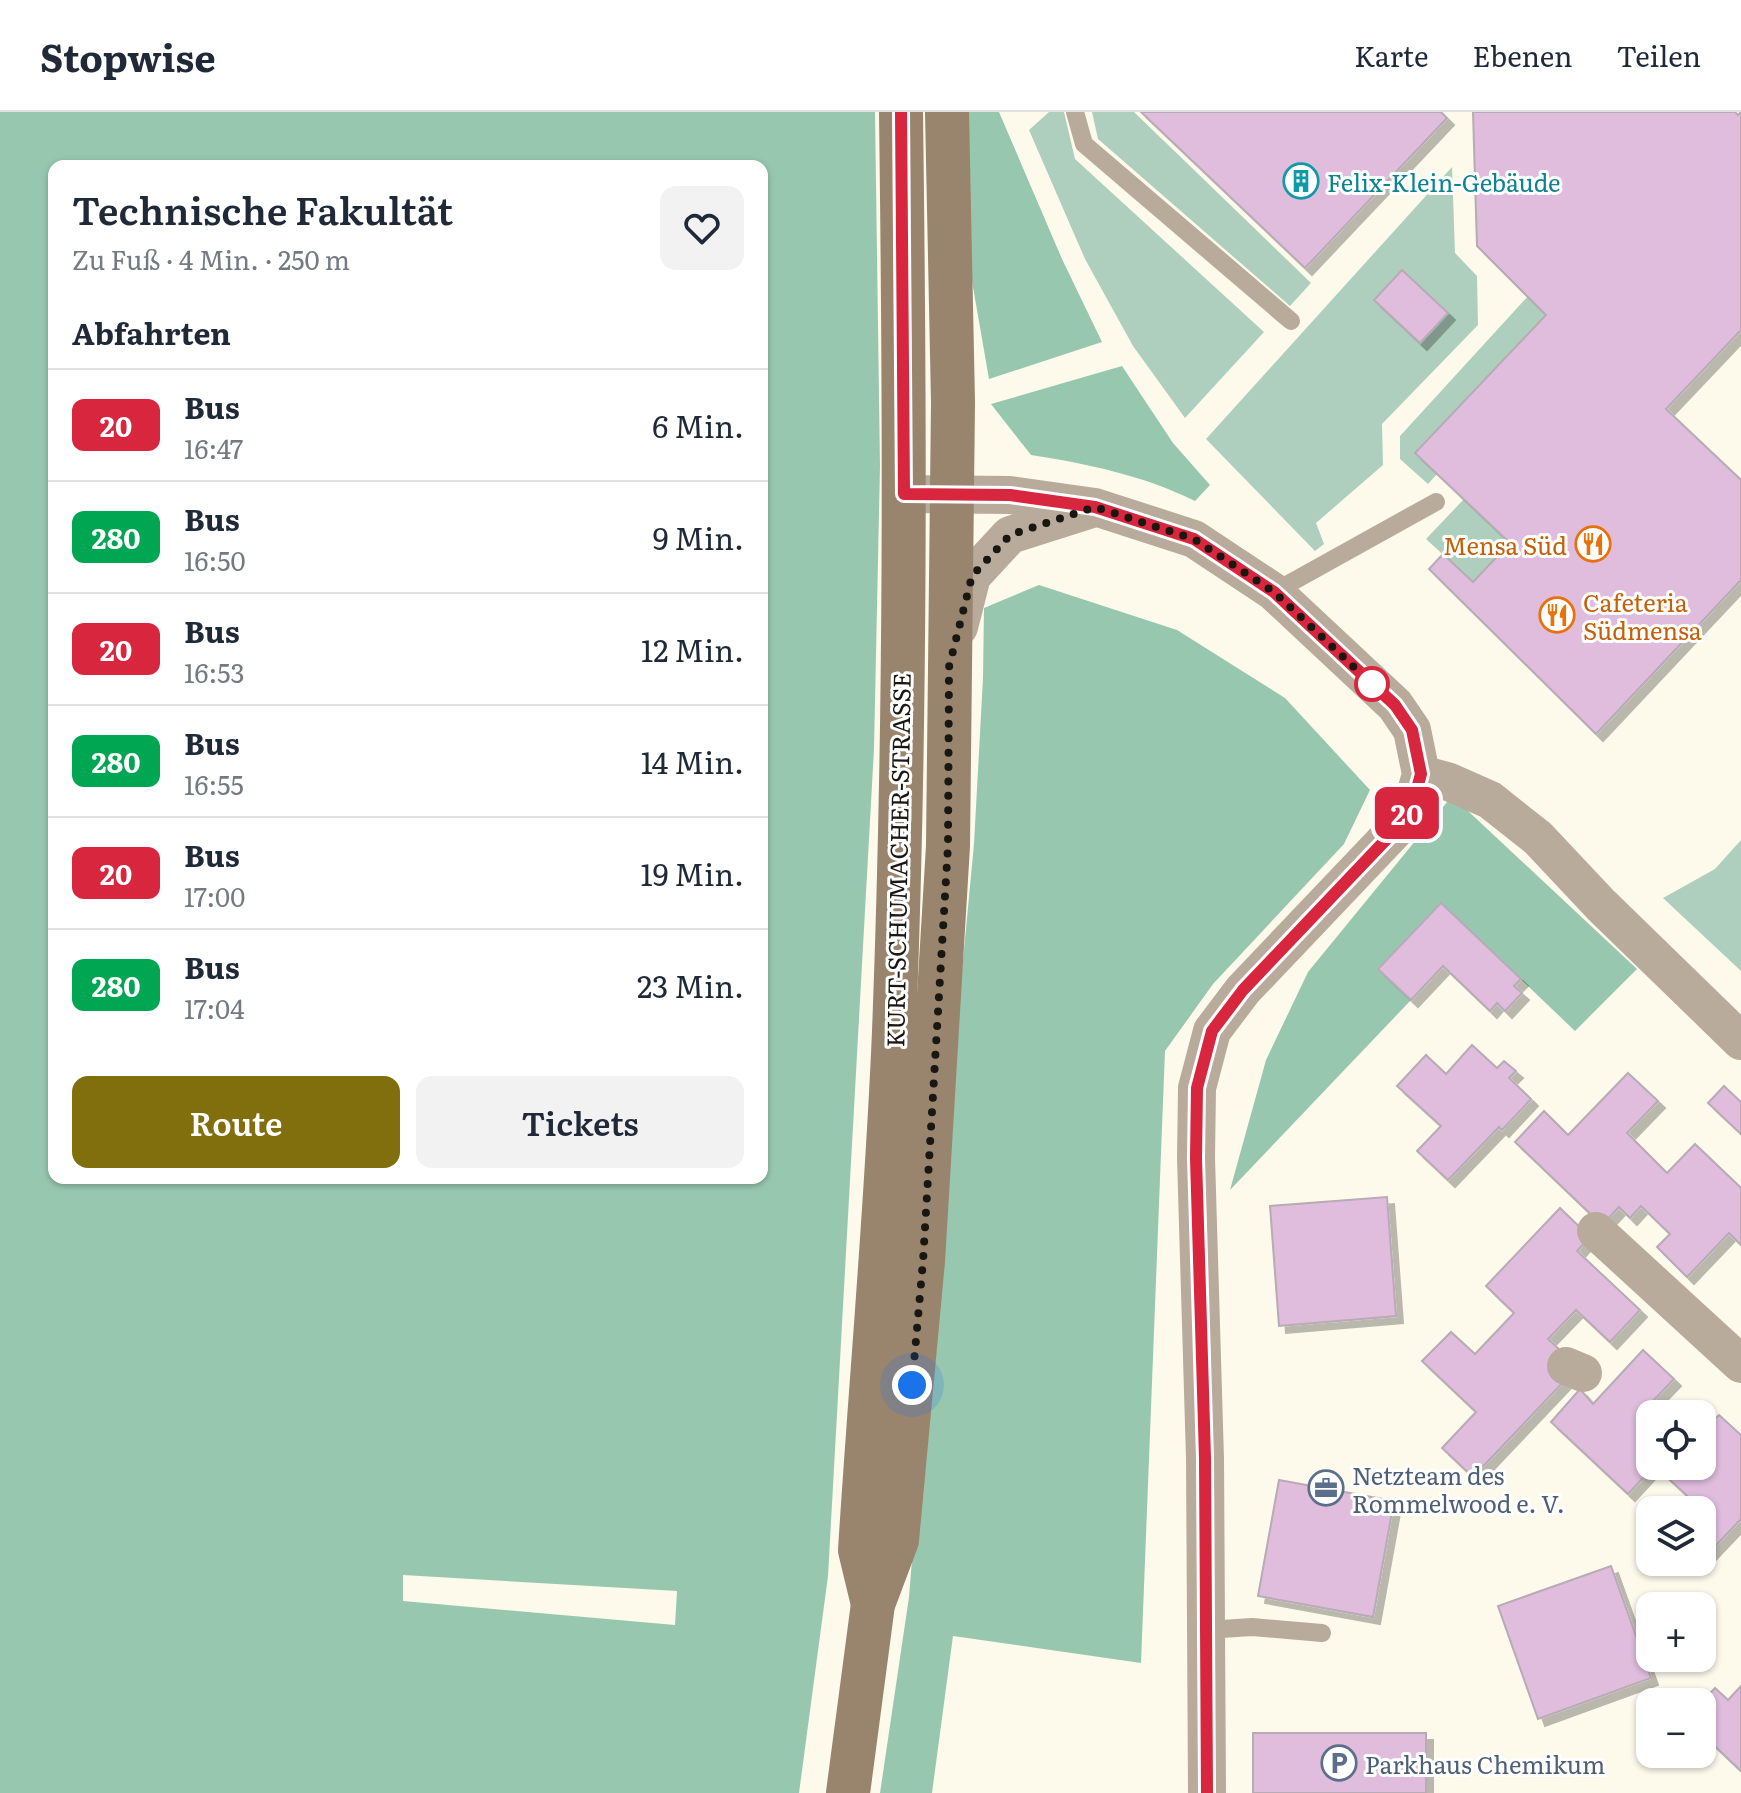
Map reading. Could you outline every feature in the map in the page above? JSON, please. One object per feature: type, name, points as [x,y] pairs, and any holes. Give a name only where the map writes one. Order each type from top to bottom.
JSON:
[{"type":"main road","name":"KURT-SCHUMACHER-STRASSE","points":[[873,1604],[860,1550],[894,1033],[904,494],[901,112]]},
{"type":"main road","name":"KURT-SCHUMACHER-STRASSE","points":[[848,1793],[873,1604],[897,1540],[923,1261],[948,846],[953,387],[947,112]]},
{"type":"street","points":[[904,494],[1010,495],[1095,507],[1194,539],[1274,592],[1395,705],[1412,730],[1421,774],[1413,803],[1398,827],[1243,990],[1212,1031],[1197,1088],[1207,1793]]},
{"type":"street","points":[[949,667],[972,576],[1000,545],[1010,535],[1095,507]]},
{"type":"street","points":[[1421,774],[1447,781],[1490,800],[1538,838],[1601,905],[1741,1041]]},
{"type":"street","points":[[1602,1233],[1685,1328],[1738,1368]]},
{"type":"lane","points":[[1075,112],[1084,144],[1291,321]]},
{"type":"lane","points":[[1274,592],[1436,502]]},
{"type":"lane","points":[[1206,1630],[1252,1627],[1322,1633]]},
{"type":"green space","points":[[0,112],[875,112],[880,466],[874,749],[828,1576],[799,1793],[0,1793]],"holes":[[[403,1575],[677,1591],[675,1625],[403,1601]]]},
{"type":"green space","points":[[961,112],[999,112],[1062,259],[1102,342],[989,379],[969,264]]},
{"type":"green space","points":[[1049,112],[1064,112],[1075,159],[1264,332],[1185,418],[1133,346],[1085,259],[1029,130]]},
{"type":"green space","points":[[1092,112],[1134,112],[1311,283],[1290,306],[1098,139]]},
{"type":"green space","points":[[1452,167],[1455,253],[1477,276],[1478,325],[1382,424],[1383,465],[1316,523],[1324,544],[1315,551],[1206,439]]},
{"type":"green space","points":[[1528,296],[1546,315],[1415,453],[1437,474],[1428,484],[1400,459],[1400,436]]},
{"type":"green space","points":[[1122,366],[1173,443],[1210,485],[1195,501],[1155,484],[1114,472],[1031,455],[991,404]]},
{"type":"green space","points":[[1464,499],[1510,543],[1473,582],[1426,539]]},
{"type":"green space","points":[[1039,585],[1177,630],[1285,698],[1370,790],[1344,844],[1213,984],[1165,1051],[1141,1663],[953,1636],[932,1793],[880,1793],[909,1597],[974,844],[984,608]]},
{"type":"green space","points":[[1452,796],[1637,969],[1575,1031],[1441,903],[1378,968],[1411,1000],[1230,1190],[1266,1060],[1308,972]]},
{"type":"green space","points":[[1741,840],[1741,971],[1663,898],[1715,869]]},
{"type":"building","name":"Felix-Klein-Gebäude","points":[[1141,112],[1441,112],[1447,118],[1305,268]]},
{"type":"building","points":[[1473,112],[1735,112],[1738,115],[1741,112],[1741,330],[1666,409],[1741,480],[1741,580],[1596,734],[1429,569],[1443,554],[1473,582],[1510,543],[1415,453],[1546,315],[1477,246]]},
{"type":"building","points":[[1402,270],[1448,313],[1420,343],[1374,300]]},
{"type":"building","points":[[1441,903],[1521,979],[1514,986],[1522,993],[1505,1011],[1497,1003],[1490,1011],[1443,966],[1411,1000],[1378,969]]},
{"type":"building","points":[[1472,1045],[1497,1068],[1504,1061],[1516,1071],[1509,1078],[1531,1099],[1448,1180],[1417,1151],[1441,1126],[1397,1086],[1426,1055],[1446,1074]]},
{"type":"building","points":[[1628,1073],[1658,1101],[1627,1133],[1667,1173],[1695,1144],[1741,1188],[1741,1245],[1729,1233],[1687,1277],[1657,1247],[1670,1234],[1641,1206],[1630,1218],[1619,1207],[1602,1225],[1515,1142],[1544,1111],[1568,1135]]},
{"type":"building","points":[[1724,1086],[1741,1102],[1741,1134],[1708,1103]]},
{"type":"building","points":[[1387,1197],[1396,1316],[1279,1326],[1270,1206]]},
{"type":"building","points":[[1560,1208],[1590,1237],[1577,1251],[1640,1310],[1610,1342],[1576,1310],[1548,1339],[1559,1349],[1569,1376],[1473,1477],[1442,1448],[1476,1412],[1422,1361],[1451,1332],[1475,1354],[1514,1313],[1486,1286]]},
{"type":"building","points":[[1643,1350],[1674,1379],[1654,1400],[1636,1400],[1636,1480],[1641,1480],[1628,1494],[1551,1422],[1580,1389],[1593,1404]]},
{"type":"building","points":[[1719,1415],[1741,1435],[1741,1519],[1716,1545],[1716,1496],[1687,1496],[1670,1480],[1716,1480],[1716,1418]]},
{"type":"building","points":[[1279,1480],[1394,1501],[1373,1617],[1258,1596]]},
{"type":"building","points":[[1611,1566],[1636,1636],[1636,1672],[1649,1672],[1651,1678],[1538,1719],[1498,1606]]},
{"type":"building","points":[[1741,1686],[1741,1771],[1716,1747],[1716,1689],[1728,1700]]},
{"type":"building","name":"Parkhaus Chemikum","points":[[1253,1733],[1426,1733],[1426,1793],[1253,1793]]},
{"type":"bus line","name":"20","points":[[901,112],[904,494],[1010,495],[1095,507],[1194,539],[1274,592],[1395,705],[1412,730],[1421,774],[1413,803],[1398,827],[1243,990],[1212,1031],[1197,1088],[1196,1158],[1205,1458],[1207,1793]]},
{"type":"place","name":"Felix-Klein-Gebäude","points":[[1301,181]]},
{"type":"place","name":"Mensa Süd","points":[[1593,544]]},
{"type":"place","name":"Cafeteria Südmensa","points":[[1557,615]]},
{"type":"place","name":"Netzteam des Rommelwood e. V.","points":[[1326,1488]]},
{"type":"place","name":"Parkhaus Chemikum","points":[[1339,1763]]},
{"type":"route","points":[[912,1385],[923,1261],[948,846],[949,667],[972,576],[1010,535],[1095,507],[1194,539],[1274,592],[1372,684]]}]
